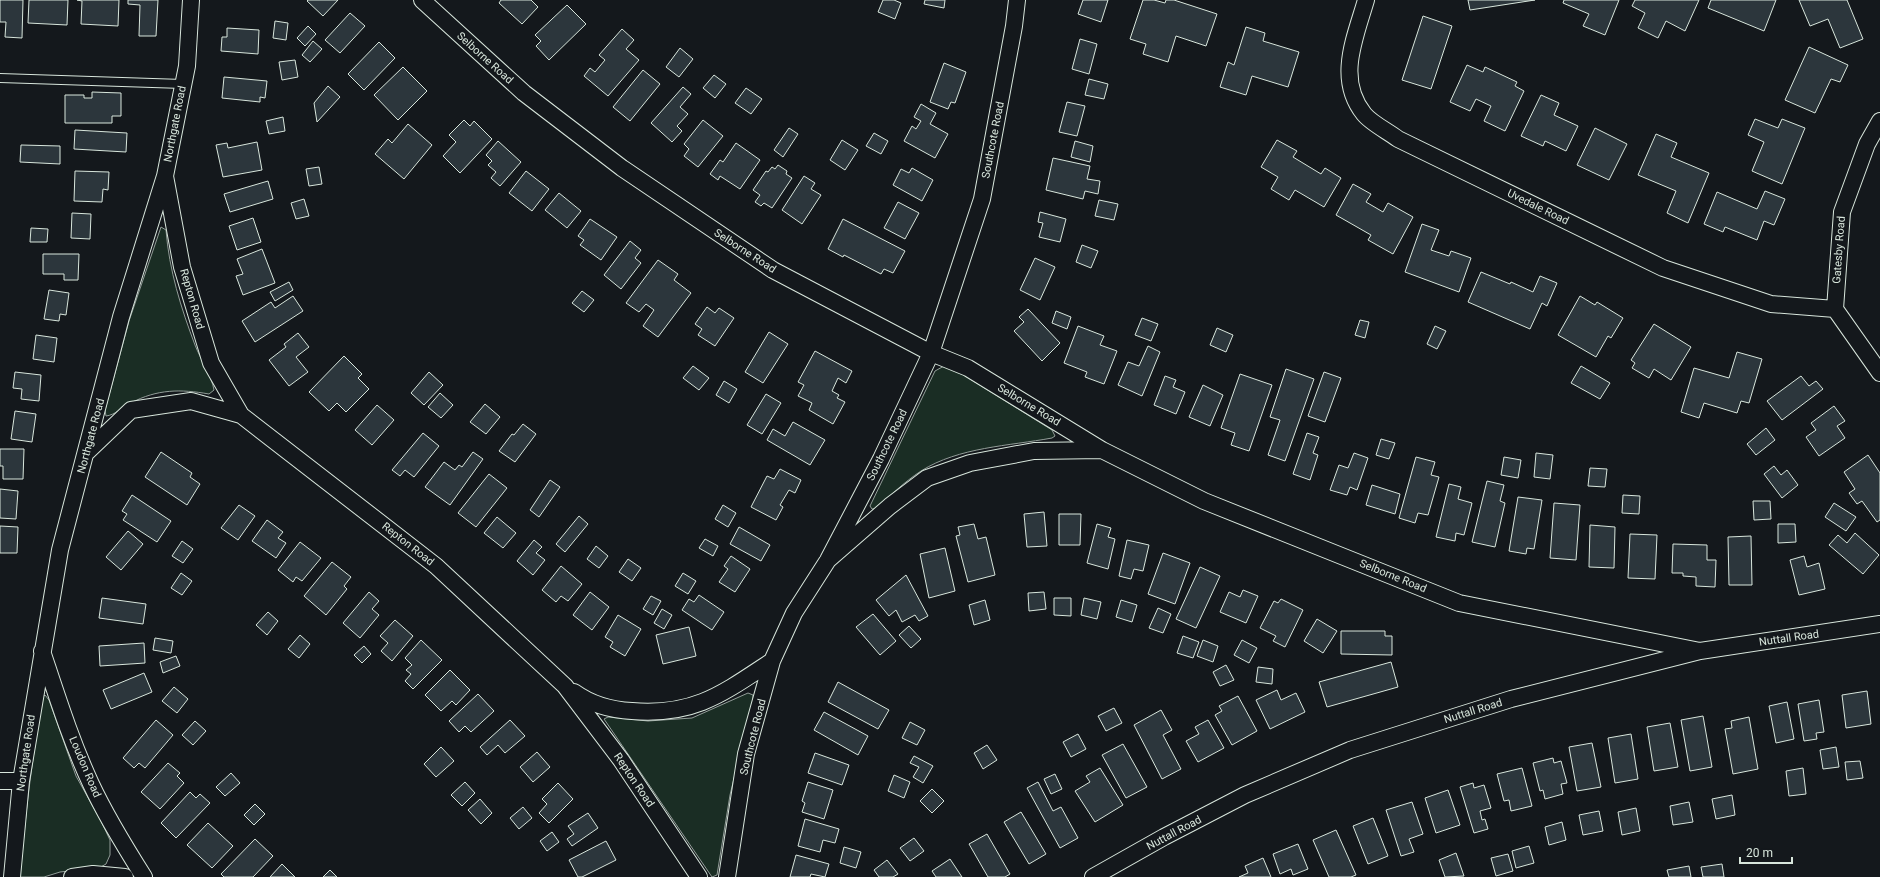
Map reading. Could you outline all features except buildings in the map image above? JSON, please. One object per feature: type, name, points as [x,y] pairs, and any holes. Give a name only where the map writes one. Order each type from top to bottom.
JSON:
[{"type":"street","name":"Northgate Road","points":[[12,877],[21,781],[60,550],[87,452],[121,317],[165,176],[187,66],[190,0]]},
{"type":"street","name":"Selborne Road","points":[[422,0],[524,93],[622,168],[773,270],[931,352],[968,368],[1102,450],[1204,501],[1458,603],[1700,651]]},
{"type":"street","name":"Southcote Road","points":[[728,877],[746,754],[772,661],[794,613],[828,560],[881,459],[931,352],[982,199],[1014,26],[1017,0]]},
{"type":"street","name":"Uvedale Road","points":[[1366,0],[1350,55],[1349,86],[1364,114],[1398,139],[1663,268],[1771,304],[1835,309]]},
{"type":"street","name":"Gatesby Road","points":[[1835,309],[1842,212],[1867,144],[1880,121]]},
{"type":"street","name":"Repton Road","points":[[165,176],[182,267],[211,363],[241,416]]},
{"type":"street","points":[[1835,309],[1880,373]]},
{"type":"street","name":"Repton Road","points":[[87,452],[131,410],[191,400],[241,416],[436,566],[565,686],[587,701],[600,706],[626,711],[668,712],[687,709],[726,692],[772,661]]},
{"type":"street","name":"Selborne Road","points":[[828,560],[890,506],[927,478],[970,463],[1034,451],[1102,450]]},
{"type":"street","name":"Nuttall Road","points":[[1093,877],[1164,837],[1245,795],[1350,750],[1511,699],[1700,651],[1880,624]]},
{"type":"street","name":"Loudon Road","points":[[42,650],[67,725],[90,784],[116,833],[144,877]]},
{"type":"street","name":"Repton Road","points":[[565,686],[621,760],[699,877]]},
{"type":"street","points":[[0,781],[21,781]]},
{"type":"street","points":[[72,877],[93,874],[125,877]]},
{"type":"lane","points":[[0,78],[183,84]]},
{"type":"green space","points":[[161,227],[166,230],[176,289],[185,317],[195,345],[211,379],[214,390],[209,394],[189,391],[169,391],[150,395],[141,398],[116,413],[106,416],[105,410],[129,321]]},
{"type":"green space","points":[[944,366],[954,369],[1052,430],[1055,436],[1052,438],[985,448],[951,457],[921,471],[897,489],[876,509],[872,509],[870,506],[935,371]]},
{"type":"green space","points":[[748,693],[753,695],[753,700],[730,795],[717,875],[712,877],[604,719],[608,717],[648,721],[692,718]]},
{"type":"green space","points":[[45,695],[49,700],[76,776],[110,840],[110,855],[106,864],[99,868],[60,872],[44,877],[20,877],[32,764],[43,697]]}]
